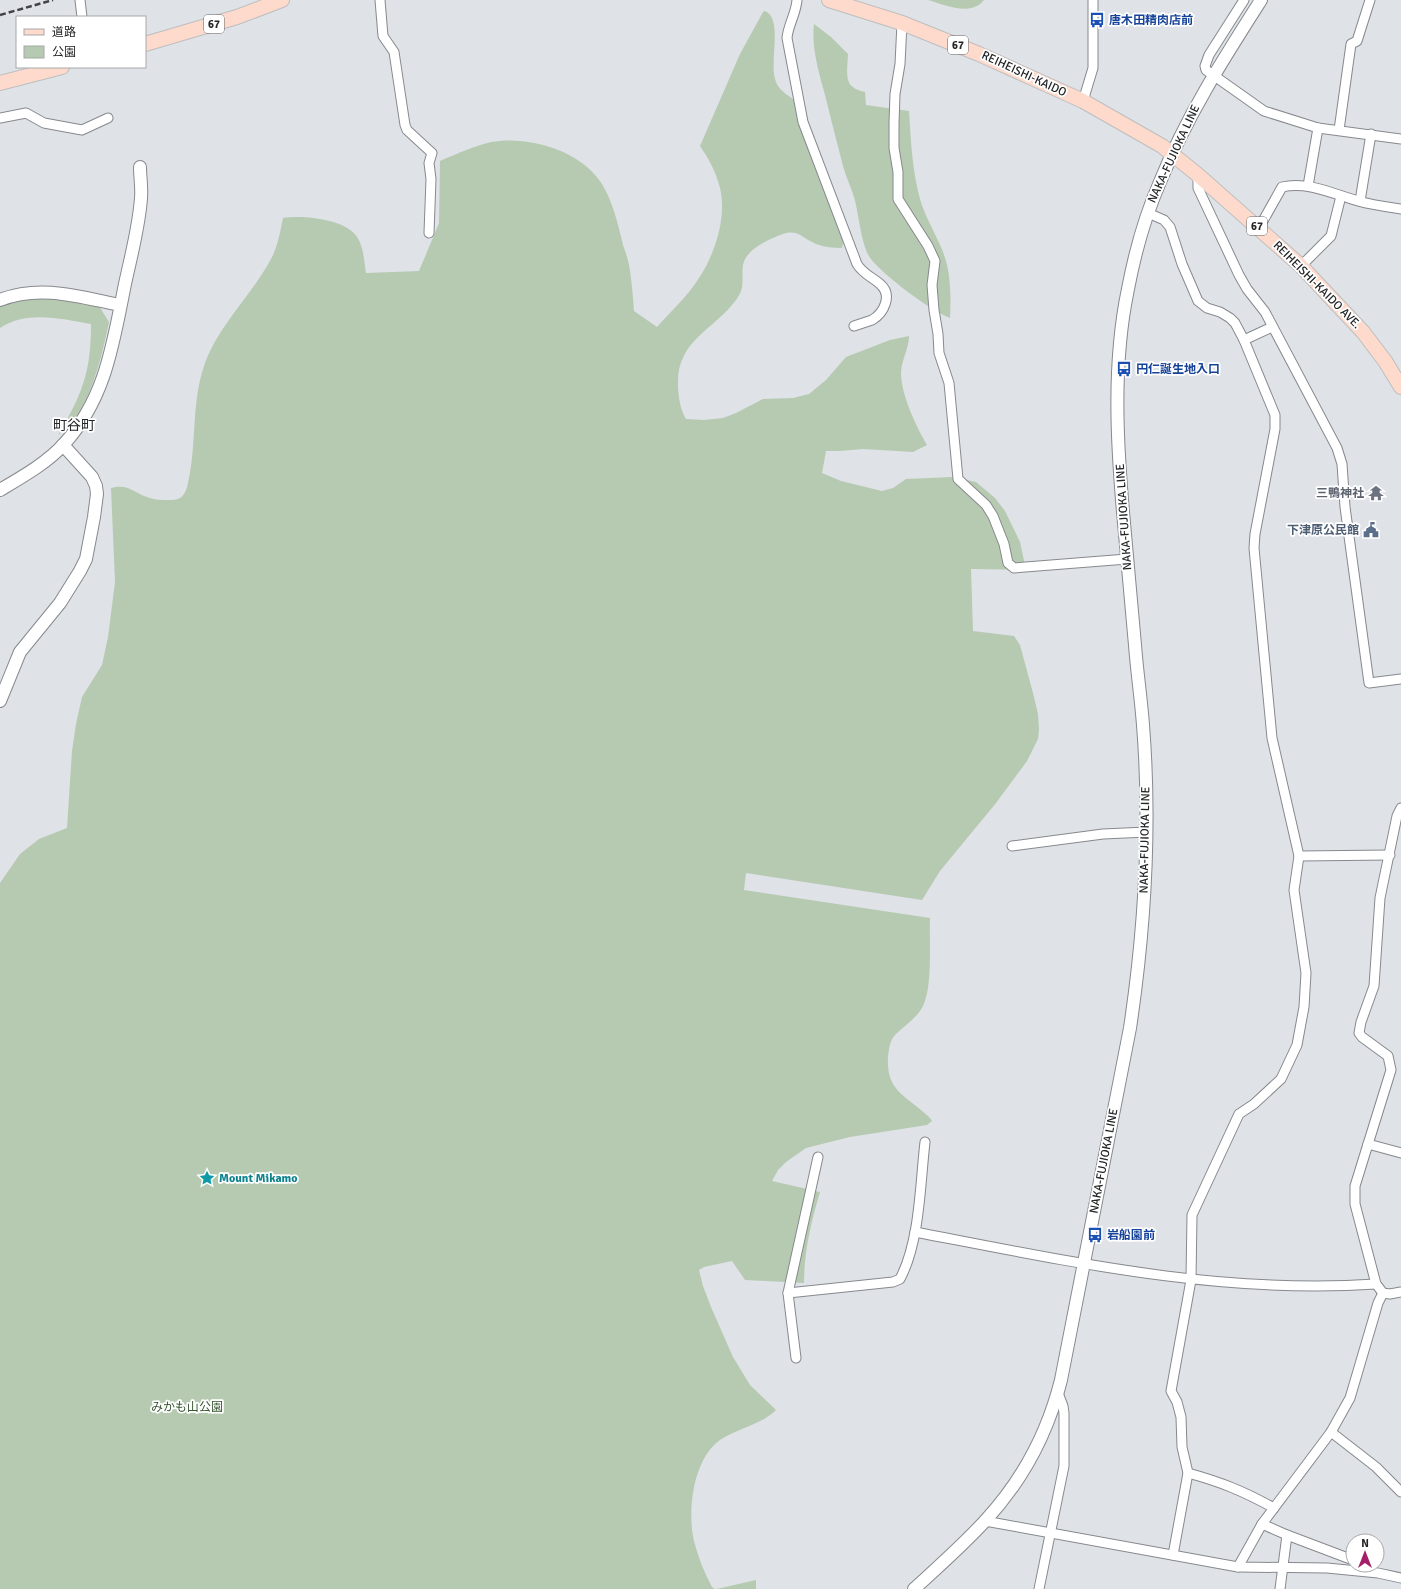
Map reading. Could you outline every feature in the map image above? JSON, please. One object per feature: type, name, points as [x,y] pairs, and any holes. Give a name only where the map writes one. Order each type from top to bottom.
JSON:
[{"type":"main road","name":"67","points":[[146,44],[237,17],[282,0]]},
{"type":"main road","name":"REIHEISHI-KAIDO","points":[[829,0],[902,23],[979,54],[1083,101]]},
{"type":"main road","name":"NAKA-FUJIOKA LINE","points":[[914,1589],[985,1521],[1012,1488],[1024,1471],[1040,1440],[1058,1393],[1085,1263],[1134,1004],[1143,910],[1147,832],[1143,722],[1127,559],[1118,434],[1119,370],[1127,291],[1148,213],[1173,153],[1213,76],[1261,0]]},
{"type":"main road","points":[[0,83],[58,68]]},
{"type":"main road","name":"REIHEISHI-KAIDO AVE.","points":[[1083,101],[1173,153],[1259,228],[1301,266],[1363,332],[1385,361],[1401,387]]},
{"type":"main road","points":[[0,490],[47,459],[63,445],[86,414],[99,390],[114,341],[138,220],[141,197],[140,167]]},
{"type":"main road","points":[[0,300],[18,295],[43,292],[70,295],[120,305]]},
{"type":"main road","points":[[0,701],[20,652],[60,603],[86,559],[94,517],[97,494],[96,486],[92,477],[63,445]]},
{"type":"street","points":[[80,0],[82,16]]},
{"type":"street","points":[[380,0],[383,36],[394,52],[405,125],[407,130],[432,153],[429,163],[431,179],[429,233]]},
{"type":"street","points":[[797,0],[796,12],[788,30],[787,38],[803,122],[857,264],[861,270],[882,285],[886,291],[886,305],[881,313],[872,320],[854,326]]},
{"type":"street","points":[[1083,101],[1093,68],[1093,0]]},
{"type":"street","points":[[1244,0],[1206,62],[1206,70],[1264,111],[1318,128],[1401,139]]},
{"type":"street","points":[[1339,130],[1351,44],[1357,41],[1370,0]]},
{"type":"street","points":[[902,23],[900,64],[895,94],[894,123],[894,148],[898,172],[898,199],[928,246],[935,261],[932,285],[934,310],[938,334],[939,353],[949,383],[958,478],[986,505],[993,516],[1004,544],[1010,567],[1018,568],[1127,559]]},
{"type":"street","points":[[0,118],[26,113],[44,123],[82,130],[108,118]]},
{"type":"street","points":[[1308,186],[1318,128]]},
{"type":"street","points":[[1360,201],[1371,134]]},
{"type":"street","points":[[1198,175],[1198,188],[1239,275],[1247,289],[1260,304],[1337,448],[1342,464],[1346,514],[1369,683],[1401,679]]},
{"type":"street","points":[[1259,228],[1282,187],[1288,185],[1308,186],[1360,201],[1401,209]]},
{"type":"street","points":[[1301,266],[1331,236],[1341,196]]},
{"type":"street","points":[[1148,213],[1164,220],[1170,227],[1182,264],[1198,301],[1207,308],[1220,312],[1235,323],[1244,340],[1275,415],[1275,429],[1255,534],[1254,548],[1272,738],[1299,856],[1294,890],[1306,973],[1304,1008],[1297,1045],[1281,1079],[1254,1104],[1239,1114],[1192,1215],[1191,1280],[1171,1391],[1177,1402],[1181,1417],[1182,1447],[1188,1473],[1173,1555]]},
{"type":"street","points":[[1244,340],[1272,326]]},
{"type":"street","points":[[1401,808],[1397,816],[1380,898],[1374,986],[1361,1022],[1360,1033],[1362,1037],[1388,1056],[1391,1070],[1355,1186],[1355,1204],[1376,1284],[1383,1293],[1390,1294],[1401,1292]]},
{"type":"street","points":[[1012,846],[1103,834],[1147,832]]},
{"type":"street","points":[[1299,856],[1390,855]]},
{"type":"street","points":[[788,1293],[900,1280],[907,1266],[915,1232],[925,1142]]},
{"type":"street","points":[[1368,1144],[1401,1153]]},
{"type":"street","points":[[796,1358],[788,1293],[818,1157]]},
{"type":"street","points":[[915,1232],[1085,1263],[1191,1280],[1305,1286],[1376,1284]]},
{"type":"street","points":[[1238,1567],[1262,1524],[1331,1432],[1350,1398],[1378,1303],[1383,1293]]},
{"type":"street","points":[[1039,1589],[1064,1462],[1064,1412],[1058,1393]]},
{"type":"street","points":[[1331,1432],[1376,1467],[1401,1492]]},
{"type":"street","points":[[1188,1473],[1221,1482],[1245,1492],[1274,1508]]},
{"type":"street","points":[[985,1521],[1238,1567],[1327,1568],[1345,1570]]},
{"type":"street","points":[[1262,1524],[1345,1557]]},
{"type":"street","points":[[1280,1589],[1287,1535]]},
{"type":"street","points":[[1378,1573],[1401,1578]]},
{"type":"green space","points":[[928,0],[984,0],[972,8],[965,9],[950,7]]},
{"type":"green space","name":"みかも山公園","points":[[765,11],[771,16],[774,23],[774,74],[776,82],[782,91],[798,103],[812,159],[839,224],[843,245],[842,248],[832,248],[811,242],[796,233],[788,233],[777,236],[753,249],[745,259],[743,265],[742,287],[736,300],[698,337],[690,346],[684,357],[679,369],[678,384],[682,411],[686,419],[704,420],[723,418],[763,399],[793,398],[809,394],[826,380],[846,357],[890,340],[909,336],[901,372],[902,381],[906,400],[918,429],[927,445],[913,452],[863,449],[826,451],[822,473],[841,481],[882,491],[893,488],[906,479],[952,477],[976,482],[995,498],[1005,511],[1020,542],[1026,570],[971,569],[973,631],[1014,636],[1020,645],[1033,693],[1038,714],[1039,729],[1038,739],[1027,761],[996,803],[940,871],[922,900],[746,873],[744,890],[930,918],[930,963],[926,997],[918,1014],[892,1039],[889,1047],[888,1069],[891,1079],[900,1093],[932,1121],[927,1125],[850,1137],[806,1148],[786,1162],[778,1170],[772,1181],[820,1192],[809,1237],[805,1260],[804,1283],[745,1280],[732,1261],[704,1267],[699,1270],[711,1307],[733,1357],[750,1385],[776,1410],[756,1423],[734,1432],[720,1440],[711,1449],[698,1472],[692,1501],[692,1529],[697,1553],[706,1576],[712,1587],[715,1589],[0,1589],[0,883],[20,854],[39,839],[67,828],[72,751],[76,724],[82,697],[102,665],[108,637],[115,582],[111,488],[127,488],[152,499],[159,500],[171,500],[182,497],[188,485],[191,469],[197,395],[204,366],[217,338],[271,259],[277,244],[283,218],[301,217],[334,222],[351,231],[357,237],[361,245],[366,273],[419,271],[439,223],[440,161],[472,148],[491,142],[506,140],[522,141],[553,148],[568,154],[582,163],[593,172],[602,184],[617,221],[630,268],[634,311],[657,327],[695,285],[715,247],[721,223],[722,199],[714,171],[700,146],[740,54],[763,12]]},
{"type":"green space","points":[[814,24],[831,37],[848,54],[848,81],[854,88],[865,92],[866,105],[909,111],[912,155],[917,188],[922,206],[943,252],[948,268],[950,318],[931,308],[896,283],[877,266],[868,253],[863,238],[854,197],[843,166],[818,69],[813,33]]},
{"type":"green space","points":[[28,298],[60,298],[99,306],[109,322],[98,367],[86,399],[78,414],[69,426],[58,435],[73,408],[84,382],[91,341],[91,324],[45,317],[22,319],[10,322],[0,328],[0,306],[9,302]]},
{"type":"green space","points":[[756,1580],[756,1589],[715,1589],[721,1588]]},
{"type":"railway","points":[[0,15],[53,0]]},
{"type":"place","name":"唐木田精肉店前","points":[[1097,20]]},
{"type":"place","name":"円仁誕生地入口","points":[[1124,369]]},
{"type":"place","name":"三鴨神社","points":[[1376,493]]},
{"type":"place","name":"下津原公民館","points":[[1371,530]]},
{"type":"place","name":"Mount Mikamo","points":[[207,1178]]},
{"type":"place","name":"岩船園前","points":[[1095,1235]]},
{"type":"district","name":"町谷町","points":[[74,425]]}]
